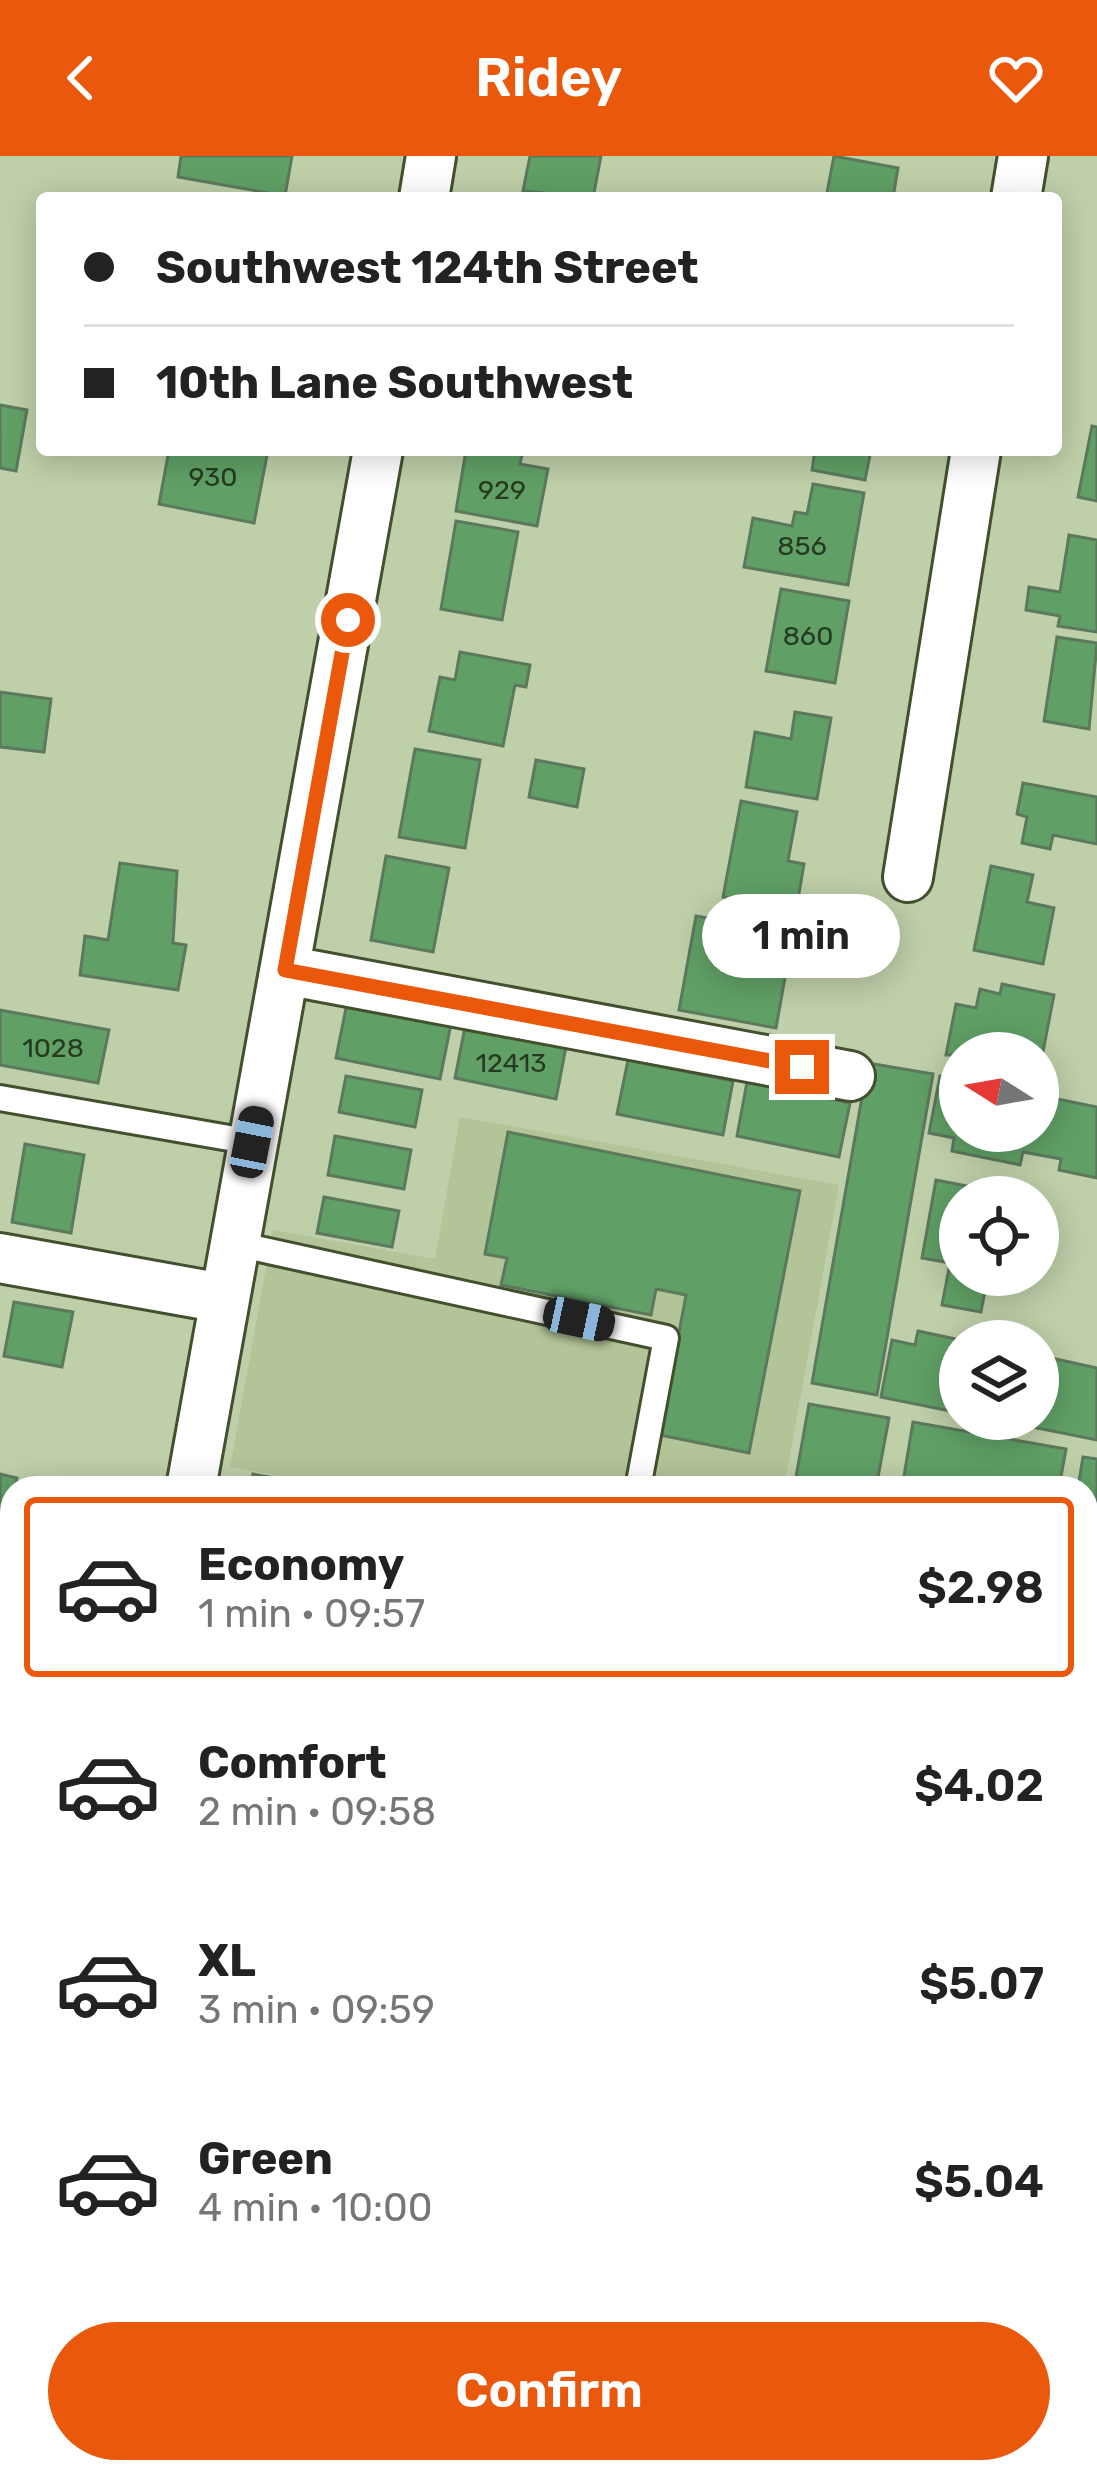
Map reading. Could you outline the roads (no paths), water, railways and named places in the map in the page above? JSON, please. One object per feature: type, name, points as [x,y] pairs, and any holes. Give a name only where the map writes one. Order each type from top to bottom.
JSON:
[{"type":"street","points":[[425,192],[431,156]]},
{"type":"street","points":[[1017,192],[1023,156]]},
{"type":"street","points":[[193,1476],[377,456]]},
{"type":"street","points":[[908,877],[975,456]]},
{"type":"street","points":[[285,970],[850,1076]]},
{"type":"street","points":[[0,1258],[222,1298]]},
{"type":"lane","points":[[0,1098],[252,1142]]},
{"type":"lane","points":[[232,1243],[666,1338],[640,1476]]}]
